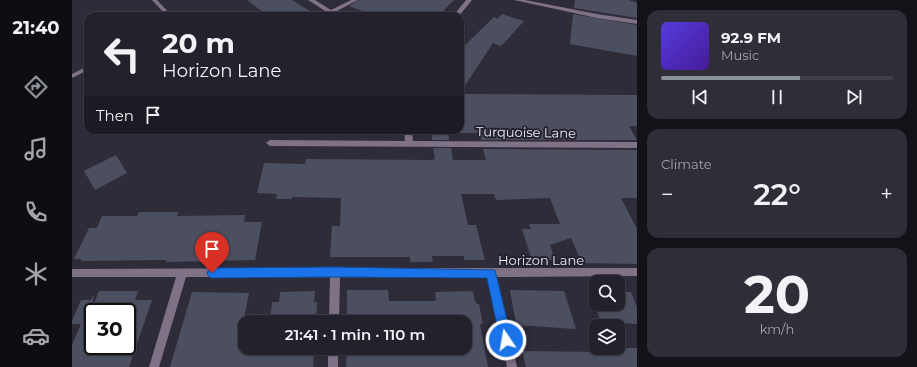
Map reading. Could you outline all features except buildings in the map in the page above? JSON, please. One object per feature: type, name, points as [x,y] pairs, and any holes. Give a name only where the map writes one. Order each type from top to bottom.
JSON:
[{"type":"street","points":[[311,0],[331,12],[355,0]]},
{"type":"street","points":[[459,12],[469,0]]},
{"type":"street","points":[[517,0],[538,2],[637,22]]},
{"type":"street","points":[[408,134],[409,143]]},
{"type":"street","name":"Turquoise Lane","points":[[270,143],[637,145]]},
{"type":"street","points":[[334,315],[335,272]]},
{"type":"street","name":"Horizon Lane","points":[[72,273],[637,272]]},
{"type":"street","points":[[491,273],[512,367]]},
{"type":"street","points":[[154,367],[182,274]]},
{"type":"street","points":[[332,367],[333,355]]},
{"type":"lane","points":[[154,0],[166,12]]},
{"type":"lane","points":[[72,76],[84,70]]},
{"type":"route","points":[[212,273],[491,273],[506,340]]}]
